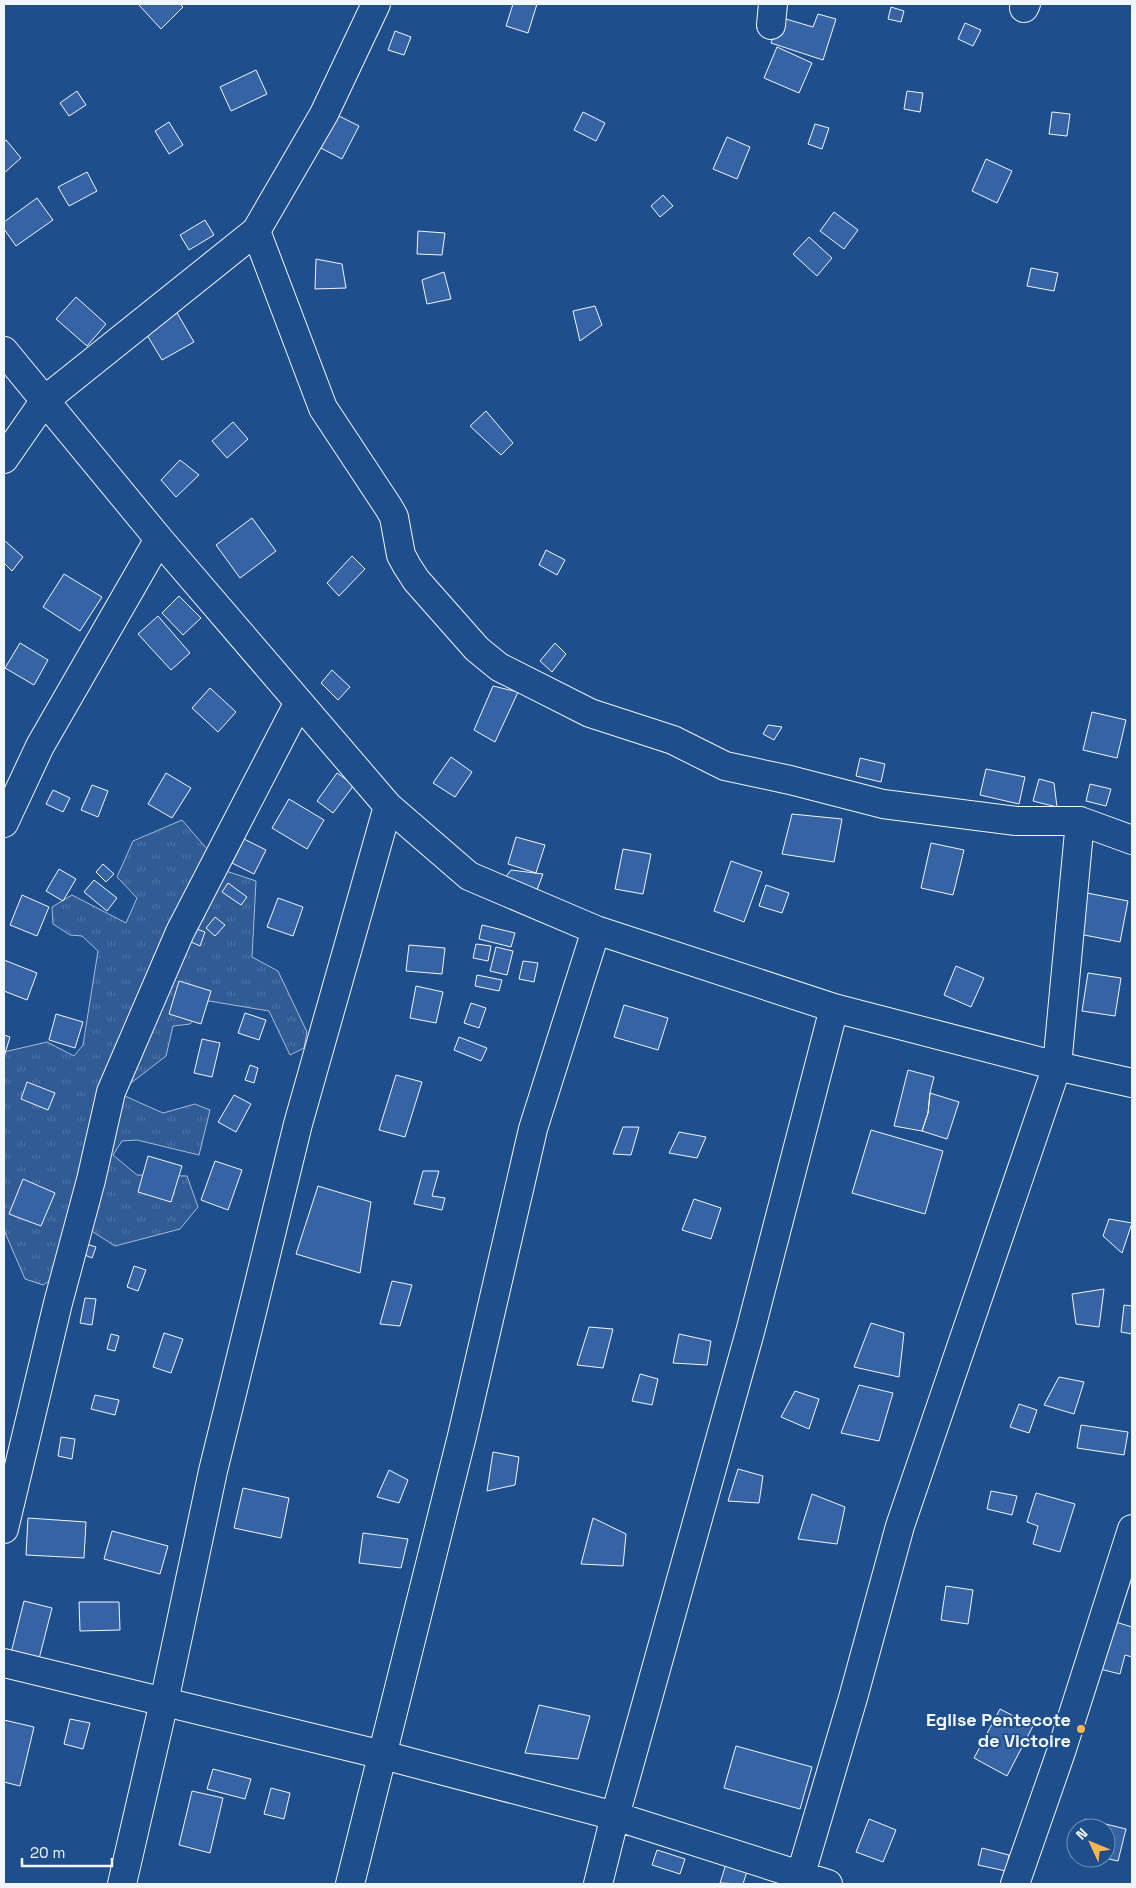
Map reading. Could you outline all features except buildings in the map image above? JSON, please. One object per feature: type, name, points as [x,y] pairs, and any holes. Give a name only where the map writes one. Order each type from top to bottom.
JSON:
[{"type":"street","points":[[4,459],[45,400],[256,231],[324,114],[376,4]]},
{"type":"street","points":[[256,231],[323,408],[394,517],[401,555],[407,566],[416,580],[477,648],[499,667],[590,713],[673,740],[725,766],[790,780],[883,804],[1016,821],[1080,821],[1132,840]]},
{"type":"street","points":[[4,351],[159,539],[388,806],[469,876],[596,930],[834,1008],[1057,1066],[1132,1083]]},
{"type":"street","points":[[4,823],[40,746],[159,539]]},
{"type":"street","points":[[4,1528],[58,1303],[91,1180],[111,1092],[180,932],[299,702]]},
{"type":"street","points":[[122,1884],[164,1702],[215,1462],[298,1124],[388,806]]},
{"type":"street","points":[[799,1880],[856,1688],[900,1526],[1057,1066],[1080,821]]},
{"type":"street","points":[[350,1884],[462,1436],[533,1129],[596,930]]},
{"type":"street","points":[[598,1884],[615,1816],[750,1332],[834,1008]]},
{"type":"street","points":[[1015,1884],[1061,1752],[1132,1529]]},
{"type":"street","points":[[4,1662],[383,1755],[615,1816],[799,1880],[828,1884]]},
{"type":"green space","points":[[182,820],[226,871],[256,881],[252,957],[278,971],[307,1032],[304,1048],[290,1055],[269,1011],[209,1001],[190,1024],[173,1026],[166,1056],[118,1093],[163,1113],[195,1104],[210,1110],[199,1155],[137,1140],[122,1141],[113,1155],[137,1175],[187,1176],[198,1207],[180,1229],[115,1246],[90,1230],[67,1225],[60,1240],[65,1256],[59,1275],[43,1285],[25,1279],[4,1230],[4,1052],[47,1042],[74,1056],[83,1045],[98,951],[82,936],[70,935],[53,924],[52,907],[72,895],[126,923],[137,898],[117,877],[133,841]]},
{"type":"place","name":"Eglise Pentecote de Victoire","points":[[1081,1729]]}]
